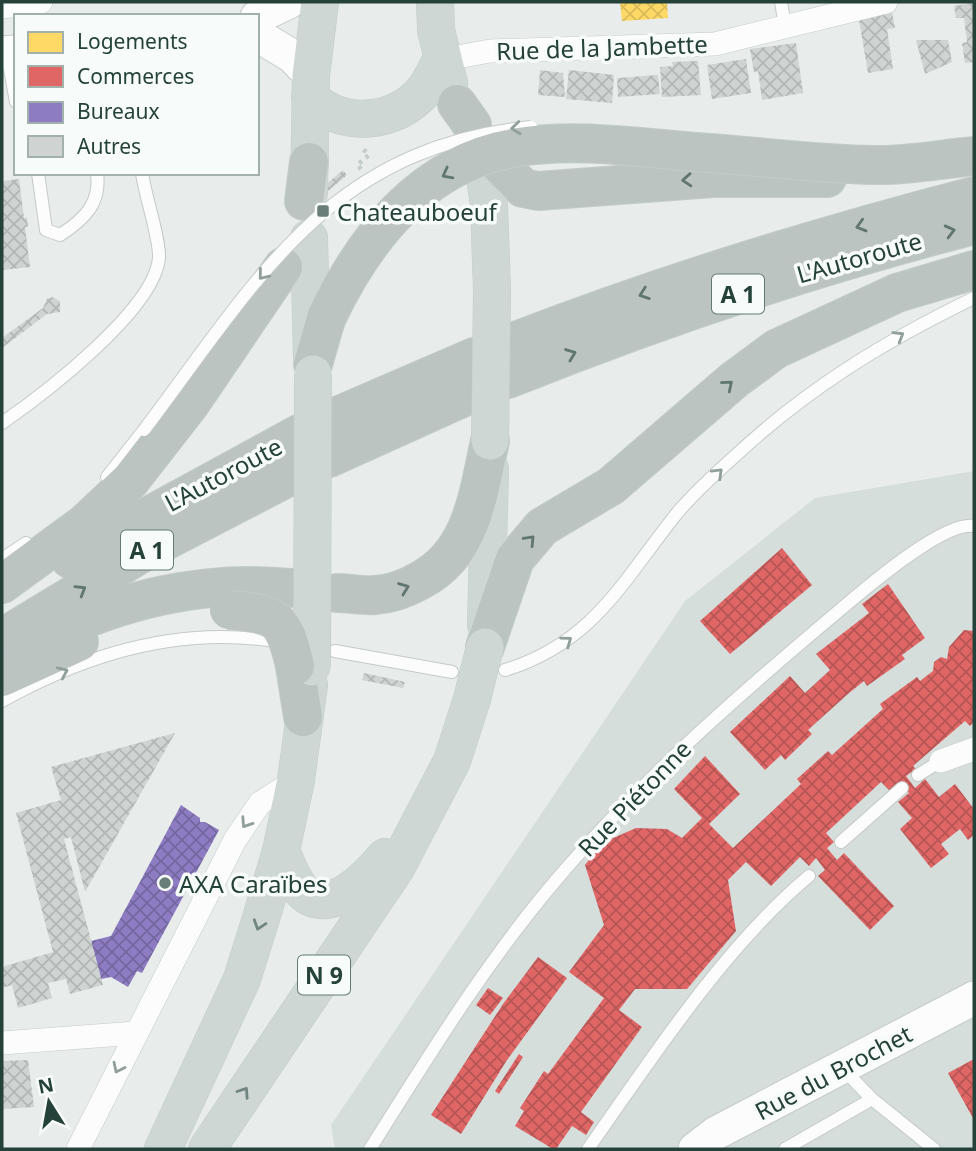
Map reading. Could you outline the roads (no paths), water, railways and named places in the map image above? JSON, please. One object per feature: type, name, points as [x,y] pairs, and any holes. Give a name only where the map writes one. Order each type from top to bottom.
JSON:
[{"type":"highway","points":[[313,369],[326,320],[346,276],[380,227],[436,180],[485,155],[517,147],[579,144],[876,165],[974,158]]},
{"type":"highway","points":[[492,167],[523,188],[538,191],[713,178],[882,178],[974,158]]},
{"type":"highway","name":"L'Autoroute","points":[[2,638],[142,553],[313,465],[491,368],[701,274],[863,225],[974,196]]},
{"type":"highway","name":"L'Autoroute","points":[[2,598],[160,507],[313,427],[491,368],[711,303],[854,256],[974,225]]},
{"type":"highway","points":[[2,584],[84,524],[130,481],[190,404],[283,267]]},
{"type":"highway","points":[[495,658],[515,559],[542,527],[611,486],[734,380],[776,349],[897,293],[974,270]]},
{"type":"highway","points":[[337,593],[375,595],[397,591],[436,572],[449,560],[457,550],[476,505],[490,441]]},
{"type":"highway","points":[[2,662],[73,623],[148,598],[234,587],[290,588]]},
{"type":"highway","points":[[2,677],[74,644],[137,624],[184,614],[229,610],[264,615],[278,622],[304,656],[303,717]]},
{"type":"main road","points":[[259,16],[289,2]]},
{"type":"main road","points":[[304,656],[313,536],[313,369],[309,307],[308,199],[310,87],[320,2]]},
{"type":"main road","points":[[435,2],[441,60],[465,119]]},
{"type":"main road","points":[[259,36],[292,56],[310,87],[331,114],[348,119],[370,119],[392,113],[417,97],[441,60]]},
{"type":"main road","points":[[490,441],[492,290],[489,205],[492,167]]},
{"type":"main road","name":"N 9","points":[[207,1149],[396,868],[436,797],[452,761],[462,686],[495,658],[490,441]]},
{"type":"main road","points":[[163,1149],[242,979],[282,851],[296,780],[303,717]]},
{"type":"main road","points":[[282,851],[304,892],[317,898],[345,894],[356,889],[367,878],[436,797]]},
{"type":"main road","name":"Rue du Brochet","points":[[695,1149],[716,1133],[974,998]]},
{"type":"street","points":[[2,7],[41,2]]},
{"type":"street","name":"Rue de la Jambette","points":[[441,60],[490,51],[715,44],[886,2]]},
{"type":"street","points":[[940,761],[974,749]]},
{"type":"street","points":[[78,1149],[135,1032],[235,840],[260,803],[296,780]]},
{"type":"street","points":[[2,1042],[135,1032]]},
{"type":"lane","points":[[781,2],[785,26]]},
{"type":"lane","points":[[8,53],[14,90]]},
{"type":"lane","points":[[94,490],[289,243],[342,196],[381,171],[431,148],[503,130],[548,126]]},
{"type":"lane","points":[[38,175],[46,230],[60,235],[95,203],[99,189],[97,175]]},
{"type":"lane","points":[[2,423],[71,373],[137,302],[153,278],[159,255],[142,175]]},
{"type":"lane","points":[[495,658],[553,651],[589,625],[680,509],[736,455],[811,390],[906,331],[974,298]]},
{"type":"lane","name":"Rue Piétonne","points":[[370,1149],[522,922],[615,813],[734,700],[883,573],[946,532],[974,526]]},
{"type":"lane","points":[[2,559],[38,534]]},
{"type":"lane","points":[[2,701],[99,656],[155,642],[196,636],[243,636],[304,656],[462,686]]},
{"type":"lane","points":[[918,775],[974,735]]},
{"type":"lane","points":[[841,842],[902,788]]},
{"type":"lane","points":[[588,1149],[713,977],[783,898],[809,876]]},
{"type":"lane","points":[[841,1067],[872,1099],[934,1149]]},
{"type":"lane","points":[[785,1149],[872,1099]]},
{"type":"place","name":"Chateauboeuf","points":[[323,211]]},
{"type":"place","name":"AXA Caraïbes","points":[[165,883]]}]
